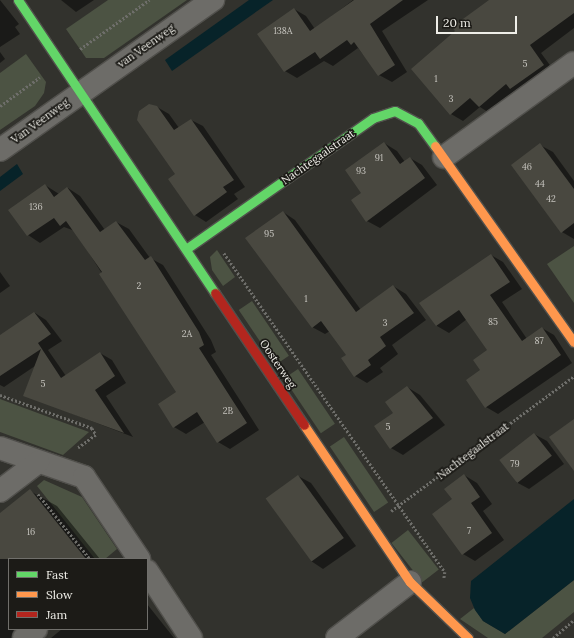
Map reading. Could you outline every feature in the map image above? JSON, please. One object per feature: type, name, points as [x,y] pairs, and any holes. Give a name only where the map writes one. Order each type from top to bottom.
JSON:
[{"type":"street","name":"Oosterweg","points":[[18,0],[410,582],[468,638]]},
{"type":"street","name":"van Veenweg","points":[[80,92],[213,0]]},
{"type":"street","points":[[444,157],[574,63]]},
{"type":"street","name":"Van Veenweg","points":[[0,150],[80,92]]},
{"type":"street","name":"Nachtegaalstraat","points":[[186,249],[388,112],[403,114],[414,120],[444,157],[574,342]]},
{"type":"street","points":[[0,448],[30,468],[67,471],[84,478],[132,556]]},
{"type":"street","points":[[0,492],[30,468]]},
{"type":"street","points":[[148,573],[191,638]]},
{"type":"street","points":[[337,638],[410,582]]},
{"type":"street","points":[[24,638],[35,630]]},
{"type":"path","points":[[0,106],[149,0]]},
{"type":"path","points":[[210,232],[445,572],[443,583]]},
{"type":"path","name":"Nachtegaalstraat","points":[[372,526],[574,376]]},
{"type":"path","points":[[0,395],[92,428],[96,435],[75,451],[67,471]]},
{"type":"path","points":[[30,468],[89,558]]},
{"type":"path","points":[[553,638],[574,620]]},
{"type":"green space","points":[[108,0],[187,0],[104,58],[86,58],[66,29]]},
{"type":"green space","points":[[26,54],[46,82],[44,93],[35,106],[0,130],[0,73]]},
{"type":"green space","points":[[574,246],[574,303],[547,264]]},
{"type":"green space","points":[[217,250],[235,277],[223,286],[212,270],[210,257]]},
{"type":"green space","points":[[252,301],[289,356],[276,365],[239,310]]},
{"type":"green space","points":[[298,369],[335,424],[321,433],[284,379]]},
{"type":"green space","points":[[0,399],[89,432],[63,455],[0,432]]},
{"type":"green space","points":[[344,437],[388,502],[374,512],[330,447]]},
{"type":"green space","points":[[44,480],[82,497],[117,549],[106,558],[94,558],[37,486]]},
{"type":"green space","points":[[408,530],[439,569],[422,582],[391,543]]},
{"type":"green space","points":[[574,580],[574,612],[542,638],[488,638],[460,619],[474,608],[483,621],[505,634]]},
{"type":"water","points":[[249,0],[273,0],[172,71],[165,60]]},
{"type":"water","points":[[17,164],[23,174],[0,191],[0,177]]},
{"type":"water","points":[[574,499],[574,580],[505,634],[483,621],[475,610],[470,598],[471,581]]},
{"type":"building","points":[[354,0],[403,0],[370,24],[395,65],[378,76],[354,42],[351,45],[347,40],[320,59],[315,52],[284,72],[257,34],[294,8],[310,31]]},
{"type":"building","points":[[489,0],[574,0],[574,13],[530,45],[544,65],[510,89],[506,84],[479,107],[470,98],[450,115],[411,69],[455,31],[452,27]]},
{"type":"building","points":[[149,104],[157,106],[174,130],[191,119],[234,180],[223,187],[227,192],[194,216],[168,179],[175,174],[137,120],[139,111]]},
{"type":"building","points":[[384,142],[400,164],[410,157],[425,178],[366,222],[351,200],[361,193],[345,170]]},
{"type":"building","points":[[540,143],[574,189],[574,223],[561,233],[511,165]]},
{"type":"building","points":[[45,184],[54,197],[67,187],[100,232],[116,221],[145,260],[151,256],[199,332],[204,345],[199,348],[247,423],[217,443],[197,412],[173,428],[158,404],[176,392],[99,274],[102,272],[66,221],[60,226],[54,218],[27,236],[8,210]]},
{"type":"building","points":[[283,211],[356,312],[393,285],[414,313],[380,337],[386,346],[368,360],[371,365],[354,377],[341,358],[346,355],[321,321],[312,328],[245,238]]},
{"type":"building","points":[[491,254],[510,282],[490,295],[522,341],[542,327],[561,355],[485,408],[466,380],[480,370],[473,360],[487,350],[459,310],[436,326],[419,303]]},
{"type":"building","points":[[34,312],[51,334],[38,343],[61,378],[100,352],[115,376],[95,390],[124,433],[23,396],[41,349],[0,376],[0,335]]},
{"type":"building","points":[[407,386],[433,418],[390,449],[374,426],[393,413],[385,402]]},
{"type":"building","points":[[574,419],[574,471],[549,437]]},
{"type":"building","points":[[534,433],[552,456],[517,483],[499,460]]},
{"type":"building","points":[[464,474],[480,497],[471,503],[492,533],[462,555],[432,514],[452,499],[444,489]]},
{"type":"building","points":[[298,475],[344,538],[311,562],[266,499]]},
{"type":"building","points":[[30,489],[85,558],[0,559],[0,513]]},
{"type":"traffic: fast","points":[[18,0],[215,293]]},
{"type":"traffic: fast","points":[[186,249],[373,118],[395,111],[418,123],[435,146]]},
{"type":"traffic: slow","points":[[435,146],[574,342]]},
{"type":"traffic: slow","points":[[304,425],[410,582],[468,638]]},
{"type":"traffic: jam","points":[[215,293],[304,425]]}]
